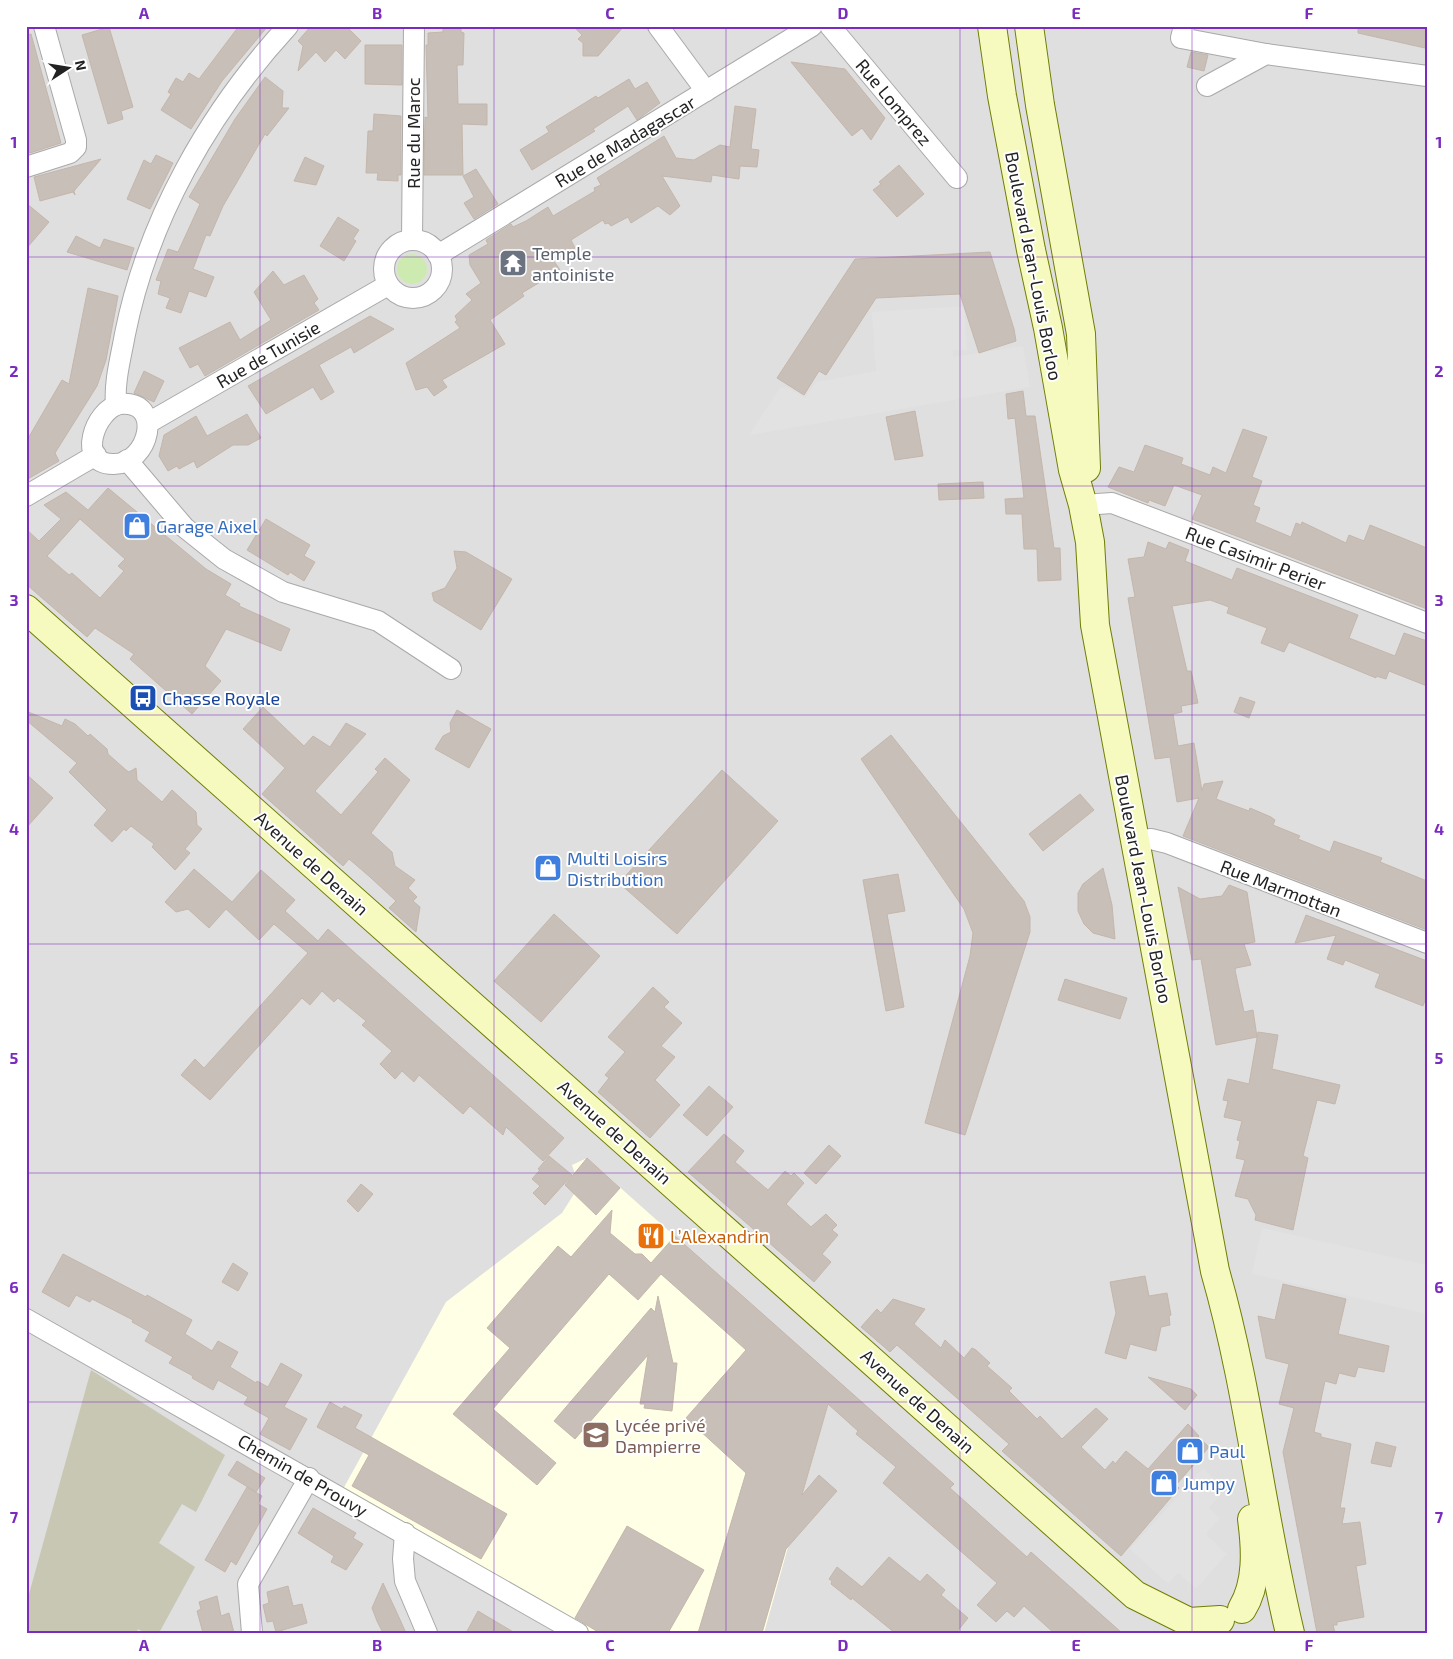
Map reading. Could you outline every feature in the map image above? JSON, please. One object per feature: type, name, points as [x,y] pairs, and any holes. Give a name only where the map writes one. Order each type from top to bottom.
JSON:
[{"type":"main road","name":"Boulevard Jean-Louis Borloo","points":[[992,26],[1016,173],[1053,356],[1073,470],[1084,505],[1090,542],[1095,625],[1215,1271],[1230,1328],[1289,1633]]},
{"type":"main road","name":"Boulevard Jean-Louis Borloo","points":[[1029,26],[1083,349],[1086,476],[1084,505]]},
{"type":"main road","name":"Avenue de Denain","points":[[26,609],[1135,1595],[1189,1622],[1224,1620],[1255,1608],[1267,1612],[1282,1622],[1289,1633]]},
{"type":"main road","name":"Avenue de Denain","points":[[26,629],[1124,1605],[1168,1633]]},
{"type":"main road","name":"Boulevard Jean-Louis Borloo","points":[[1215,1271],[1216,1320],[1254,1533],[1253,1584],[1249,1597],[1224,1620]]},
{"type":"street","points":[[26,167],[70,153],[76,147],[76,140],[44,26]]},
{"type":"street","points":[[116,405],[119,363],[132,306],[150,250],[172,196],[196,150],[216,118],[243,79],[288,26]]},
{"type":"street","name":"Rue du Maroc","points":[[412,240],[414,26]]},
{"type":"street","points":[[658,26],[706,92]]},
{"type":"street","name":"Rue de Madagascar","points":[[438,254],[812,26]]},
{"type":"street","name":"Rue Lomprez","points":[[830,26],[957,178]]},
{"type":"street","points":[[1184,26],[1181,38],[1266,54],[1427,76]]},
{"type":"street","points":[[1207,86],[1266,54]]},
{"type":"street","points":[[412,240],[429,244],[438,254],[442,265],[441,276],[437,286],[430,293],[420,298],[409,298],[396,293],[388,285],[383,271],[386,257],[398,243],[412,240]]},
{"type":"street","name":"Rue de Tunisie","points":[[148,423],[388,285]]},
{"type":"street","points":[[116,405],[138,406],[144,413],[148,423],[144,445],[127,460],[112,464],[102,462],[96,455],[92,446],[94,432],[106,412],[116,405]]},
{"type":"street","points":[[26,496],[96,455]]},
{"type":"street","points":[[127,460],[184,527],[224,559],[283,592],[378,620],[450,669]]},
{"type":"street","name":"Rue Casimir Perier","points":[[1084,505],[1112,503],[1427,623]]},
{"type":"street","name":"Rue Marmottan","points":[[1135,841],[1151,839],[1167,843],[1427,943]]},
{"type":"street","name":"Chemin de Prouvy","points":[[26,1319],[578,1633]]},
{"type":"street","points":[[252,1633],[248,1584],[308,1478]]},
{"type":"street","points":[[404,1533],[403,1572],[405,1581],[427,1633]]},
{"type":"shaded area","points":[[26,26],[1427,26],[1427,1633],[26,1633]]},
{"type":"shaded area","points":[[964,306],[967,350],[953,350],[953,357],[1023,346],[1030,387],[749,435],[780,388],[786,387],[805,398],[816,382],[876,371],[872,312]]},
{"type":"shaded area","name":"Lycée privé Dampierre","points":[[587,1158],[835,1379],[764,1633],[588,1633],[342,1491],[446,1302],[562,1213],[579,1186],[572,1165]]},
{"type":"shaded area","points":[[1262,1228],[1427,1265],[1427,1314],[1252,1274]]},
{"type":"shaded area","points":[[91,1370],[225,1455],[196,1512],[182,1504],[159,1543],[195,1567],[159,1633],[145,1633],[138,1629],[136,1633],[26,1633],[26,1605]]},
{"type":"shaded area","points":[[1203,1468],[1215,1479],[1219,1497],[1209,1508],[1220,1518],[1206,1534],[1227,1554],[1196,1589],[1178,1573],[1168,1584],[1130,1549]]},
{"type":"green space","points":[[412,254],[418,255],[426,263],[426,275],[418,283],[412,284],[406,283],[398,275],[397,269],[398,263],[406,255]]},
{"type":"building","points":[[239,26],[268,26],[222,81],[191,129],[161,110],[171,94],[168,92],[176,78],[183,82],[189,73],[199,79]]},
{"type":"building","points":[[311,26],[346,26],[361,41],[345,59],[336,50],[325,62],[316,52],[298,71],[303,46],[298,41]]},
{"type":"building","points":[[443,26],[461,26],[461,32],[464,33],[463,65],[457,65],[458,104],[487,104],[487,125],[462,124],[463,175],[424,175],[425,117],[428,118],[426,45],[428,45],[428,33],[443,32]]},
{"type":"building","points":[[573,26],[624,26],[598,56],[583,56],[583,43],[578,39],[582,35]]},
{"type":"building","points":[[1358,26],[1427,26],[1425,48],[1358,33]]},
{"type":"building","points":[[109,27],[133,107],[121,111],[123,119],[108,124],[82,35]]},
{"type":"building","points":[[31,34],[61,143],[30,153],[26,150],[26,35]]},
{"type":"building","points":[[365,45],[402,45],[402,85],[365,84]]},
{"type":"building","points":[[1191,52],[1208,55],[1204,71],[1187,67]]},
{"type":"building","points":[[791,62],[845,69],[885,118],[871,140],[862,128],[852,136]]},
{"type":"building","points":[[265,77],[283,91],[282,108],[289,108],[267,136],[265,134],[223,206],[210,236],[206,235],[193,269],[214,277],[206,297],[189,291],[181,313],[166,308],[170,298],[158,294],[161,281],[156,280],[168,249],[178,252],[200,204],[189,197],[235,119]]},
{"type":"building","points":[[629,79],[635,89],[647,82],[660,103],[637,120],[628,106],[593,129],[595,131],[532,170],[520,150],[549,132],[546,127],[596,96],[598,98]]},
{"type":"building","points":[[735,106],[756,109],[751,149],[759,150],[757,167],[740,166],[739,179],[712,175],[711,182],[662,176],[680,206],[670,215],[658,206],[631,223],[628,217],[611,226],[608,223],[605,224],[603,220],[571,240],[575,248],[554,261],[560,270],[522,293],[524,296],[490,320],[505,344],[442,380],[447,387],[434,396],[427,387],[416,390],[406,363],[460,328],[455,322],[457,320],[455,316],[472,300],[466,294],[481,283],[470,265],[469,255],[488,244],[486,240],[511,224],[513,227],[548,207],[553,216],[595,191],[594,188],[601,185],[597,178],[664,136],[676,158],[694,160],[720,145],[730,147]]},
{"type":"building","points":[[374,114],[401,116],[401,175],[398,175],[398,181],[377,180],[378,173],[366,173],[368,131],[373,131]]},
{"type":"building","points":[[156,155],[173,163],[150,209],[127,199],[144,160],[151,164]]},
{"type":"building","points":[[305,157],[324,166],[316,185],[294,181]]},
{"type":"building","points":[[101,159],[74,191],[75,195],[73,192],[40,201],[34,177]]},
{"type":"building","points":[[899,165],[924,194],[897,217],[873,190],[881,184],[879,182]]},
{"type":"building","points":[[476,169],[498,204],[474,219],[464,203],[474,197],[463,176]]},
{"type":"building","points":[[26,203],[49,222],[26,249]]},
{"type":"building","points":[[338,217],[359,230],[353,239],[356,241],[344,261],[320,246]]},
{"type":"building","points":[[76,236],[100,248],[104,239],[134,248],[127,270],[67,252]]},
{"type":"building","points":[[990,252],[1016,341],[979,353],[960,294],[876,298],[826,375],[819,371],[804,395],[777,378],[855,259]]},
{"type":"building","points":[[273,271],[284,285],[304,275],[318,299],[314,303],[319,310],[205,376],[198,364],[190,368],[179,348],[230,322],[240,340],[271,320],[254,292]]},
{"type":"building","points":[[88,288],[118,296],[106,360],[97,386],[55,453],[59,461],[26,480],[26,442],[62,380],[69,384]]},
{"type":"building","points":[[370,316],[394,329],[354,353],[351,347],[319,365],[334,392],[321,400],[313,387],[266,414],[248,386]]},
{"type":"building","points":[[144,371],[164,381],[154,402],[134,393]]},
{"type":"building","points":[[1023,391],[1026,416],[1035,416],[1054,548],[1060,548],[1061,580],[1038,581],[1037,549],[1024,549],[1022,514],[1006,514],[1005,499],[1024,498],[1015,418],[1008,419],[1006,394]]},
{"type":"building","points":[[915,411],[923,456],[895,460],[886,417]]},
{"type":"building","points":[[247,414],[261,438],[248,445],[233,445],[197,468],[194,461],[179,469],[177,466],[168,471],[159,456],[164,435],[196,416],[207,436]]},
{"type":"building","points":[[1243,429],[1267,437],[1252,477],[1262,481],[1253,505],[1260,508],[1255,522],[1291,537],[1296,523],[1301,525],[1302,522],[1346,543],[1349,535],[1364,541],[1370,525],[1427,548],[1427,609],[1192,519],[1202,495],[1174,485],[1165,506],[1149,500],[1148,503],[1108,487],[1119,467],[1134,472],[1145,445],[1183,458],[1181,464],[1210,475],[1213,467],[1226,473]]},
{"type":"building","points":[[983,482],[984,498],[939,500],[938,484]]},
{"type":"building","points":[[108,488],[206,569],[231,584],[225,595],[240,604],[239,606],[290,629],[281,651],[226,629],[205,666],[221,681],[192,714],[130,659],[134,654],[95,628],[87,637],[26,584],[26,529],[39,541],[61,519],[44,505],[66,492],[88,510]],"holes":[[[80,519],[125,559],[118,566],[124,571],[100,598],[72,573],[69,575],[47,556]]]},
{"type":"building","points":[[266,519],[310,545],[304,556],[315,562],[304,581],[290,572],[288,575],[247,550]]},
{"type":"building","points":[[1148,542],[1166,549],[1169,542],[1189,550],[1185,561],[1232,580],[1237,568],[1358,615],[1349,638],[1395,656],[1404,633],[1427,641],[1427,686],[1389,671],[1386,679],[1376,676],[1376,678],[1289,642],[1284,652],[1261,643],[1267,628],[1227,613],[1229,607],[1210,600],[1172,606],[1187,671],[1191,671],[1198,703],[1181,706],[1182,712],[1173,714],[1178,746],[1194,743],[1202,791],[1204,784],[1223,781],[1216,799],[1249,811],[1250,808],[1271,817],[1275,820],[1273,825],[1300,836],[1298,839],[1330,852],[1334,841],[1382,858],[1380,862],[1427,881],[1427,930],[1183,836],[1199,798],[1177,802],[1170,757],[1155,759],[1128,598],[1135,597],[1128,559],[1144,557]]},
{"type":"building","points":[[454,551],[466,552],[512,579],[481,630],[434,601],[432,593],[445,588],[457,568]]},
{"type":"building","points":[[1240,697],[1255,702],[1249,718],[1234,712]]},
{"type":"building","points":[[263,707],[304,746],[313,736],[330,747],[346,723],[366,734],[315,791],[341,815],[378,772],[375,769],[385,758],[410,780],[371,833],[392,852],[395,866],[415,880],[408,888],[417,897],[413,901],[420,907],[416,932],[389,908],[396,901],[370,877],[349,859],[343,866],[262,794],[285,768],[243,729]]},
{"type":"building","points":[[457,710],[491,729],[469,768],[435,749],[443,736],[451,732],[450,723]]},
{"type":"building","points":[[26,711],[62,726],[65,719],[75,724],[107,749],[108,754],[126,770],[129,772],[136,768],[137,780],[162,802],[172,790],[196,812],[197,825],[202,829],[185,849],[190,853],[175,870],[152,847],[154,844],[131,826],[126,831],[124,829],[112,842],[94,825],[107,810],[69,772],[77,763],[26,720]]},
{"type":"building","points":[[891,735],[1024,901],[1030,917],[1030,932],[965,1135],[925,1123],[970,956],[973,933],[964,909],[861,759]]},
{"type":"building","points":[[722,770],[778,821],[677,934],[619,883]]},
{"type":"building","points":[[26,774],[53,798],[26,828]]},
{"type":"building","points":[[1080,794],[1094,810],[1043,851],[1029,834]]},
{"type":"building","points":[[1103,868],[1112,905],[1115,939],[1093,933],[1084,924],[1078,911],[1078,893],[1083,884]]},
{"type":"building","points":[[194,869],[232,902],[261,870],[295,900],[285,911],[318,941],[328,929],[564,1138],[543,1161],[506,1127],[503,1135],[470,1106],[463,1114],[419,1075],[414,1082],[402,1071],[395,1079],[380,1064],[392,1051],[362,1025],[366,1021],[338,998],[334,1002],[322,991],[310,1005],[302,998],[210,1100],[181,1075],[195,1059],[204,1068],[308,953],[274,924],[259,940],[226,909],[209,928],[188,909],[176,912],[165,902]]},
{"type":"building","points":[[898,874],[905,911],[887,914],[904,1007],[886,1011],[863,880]]},
{"type":"building","points":[[1229,885],[1247,892],[1255,942],[1244,944],[1251,965],[1236,968],[1235,970],[1244,1012],[1253,1010],[1257,1037],[1216,1045],[1201,959],[1192,960],[1178,887],[1200,899],[1222,896]]},
{"type":"building","points":[[554,914],[600,956],[541,1022],[494,981]]},
{"type":"building","points":[[1306,915],[1427,961],[1427,995],[1423,1006],[1375,987],[1380,974],[1345,960],[1343,965],[1327,959],[1336,935],[1295,943]]},
{"type":"building","points":[[1065,979],[1127,998],[1120,1019],[1058,1000]]},
{"type":"building","points":[[653,987],[669,1002],[664,1007],[682,1023],[661,1046],[675,1057],[655,1080],[680,1105],[650,1138],[598,1092],[609,1078],[605,1075],[625,1052],[608,1037]]},
{"type":"building","points":[[1258,1032],[1278,1035],[1272,1069],[1340,1085],[1335,1104],[1317,1100],[1303,1156],[1308,1158],[1293,1230],[1255,1220],[1256,1215],[1248,1199],[1235,1196],[1245,1160],[1236,1158],[1240,1141],[1237,1140],[1242,1121],[1224,1117],[1228,1101],[1223,1100],[1228,1079],[1249,1084]]},
{"type":"building","points":[[709,1086],[733,1107],[707,1136],[683,1115]]},
{"type":"building","points":[[724,1134],[744,1151],[735,1162],[768,1190],[785,1171],[791,1176],[794,1173],[804,1183],[786,1204],[811,1227],[826,1214],[837,1225],[832,1230],[838,1235],[822,1254],[831,1262],[814,1282],[688,1172]]},
{"type":"building","points":[[829,1145],[841,1156],[816,1184],[804,1173]]},
{"type":"building","points":[[549,1156],[572,1175],[545,1205],[533,1193],[540,1186],[532,1179]]},
{"type":"building","points":[[587,1158],[620,1188],[596,1215],[565,1185]]},
{"type":"building","points":[[361,1184],[373,1194],[358,1212],[347,1201]]},
{"type":"building","points":[[612,1210],[610,1233],[635,1254],[642,1254],[651,1263],[675,1236],[954,1484],[950,1488],[1027,1557],[1031,1552],[1122,1633],[1054,1633],[1024,1606],[1014,1617],[1007,1611],[996,1622],[977,1605],[997,1583],[883,1483],[896,1467],[856,1434],[858,1431],[828,1404],[802,1495],[819,1475],[837,1491],[786,1549],[762,1633],[698,1633],[746,1473],[686,1418],[746,1350],[735,1340],[661,1274],[638,1300],[609,1274],[493,1409],[556,1463],[537,1485],[453,1414],[510,1348],[487,1328],[558,1246],[571,1257]]},
{"type":"building","points":[[63,1254],[146,1297],[147,1295],[192,1320],[185,1334],[212,1351],[218,1341],[238,1352],[230,1367],[256,1383],[257,1381],[268,1387],[281,1363],[302,1375],[284,1407],[307,1419],[290,1450],[260,1434],[269,1418],[244,1404],[248,1397],[218,1380],[213,1390],[169,1363],[173,1357],[145,1341],[150,1332],[132,1322],[133,1320],[92,1299],[90,1302],[76,1295],[69,1307],[42,1292]]},
{"type":"building","points":[[233,1263],[248,1273],[238,1291],[222,1282]]},
{"type":"building","points":[[1145,1276],[1149,1296],[1167,1293],[1171,1315],[1169,1316],[1170,1325],[1161,1327],[1156,1351],[1130,1344],[1126,1359],[1105,1353],[1116,1313],[1110,1282]]},
{"type":"building","points":[[1283,1284],[1346,1299],[1338,1334],[1389,1346],[1384,1372],[1358,1367],[1355,1377],[1339,1373],[1336,1384],[1325,1381],[1314,1432],[1321,1434],[1321,1437],[1351,1444],[1340,1508],[1345,1508],[1342,1524],[1360,1522],[1366,1564],[1356,1566],[1364,1617],[1337,1622],[1337,1625],[1333,1625],[1335,1633],[1317,1633],[1283,1452],[1294,1408],[1279,1404],[1289,1364],[1266,1358],[1258,1316],[1275,1320]]},
{"type":"building","points":[[658,1296],[673,1363],[677,1363],[672,1411],[644,1408],[645,1404],[640,1404],[648,1355],[575,1439],[554,1421],[651,1308],[655,1312]]},
{"type":"building","points":[[893,1299],[925,1309],[914,1324],[941,1348],[945,1340],[964,1358],[972,1348],[976,1350],[990,1363],[987,1366],[1012,1388],[1009,1391],[1037,1419],[1040,1416],[1062,1439],[1096,1408],[1108,1419],[1081,1447],[1105,1470],[1113,1461],[1115,1464],[1126,1451],[1148,1469],[1188,1424],[1209,1447],[1176,1485],[1179,1488],[1121,1556],[1002,1451],[1009,1444],[897,1345],[890,1352],[861,1327],[877,1309],[881,1313]]},
{"type":"building","points":[[1148,1377],[1191,1389],[1197,1395],[1185,1410]]},
{"type":"building","points":[[330,1402],[342,1409],[344,1406],[362,1415],[355,1428],[507,1514],[481,1559],[352,1486],[369,1455],[317,1427]]},
{"type":"building","points":[[1376,1442],[1396,1447],[1391,1467],[1371,1463]]},
{"type":"building","points":[[237,1461],[265,1478],[256,1492],[228,1475]]},
{"type":"building","points":[[247,1487],[262,1496],[258,1504],[267,1509],[236,1565],[231,1561],[225,1572],[205,1560]]},
{"type":"building","points":[[313,1508],[356,1533],[353,1538],[363,1544],[346,1570],[331,1562],[334,1556],[298,1533]]},
{"type":"building","points":[[627,1526],[704,1570],[668,1633],[600,1633],[575,1618]]},
{"type":"building","points":[[889,1557],[920,1582],[927,1574],[945,1590],[941,1595],[968,1618],[956,1633],[895,1633],[852,1598],[851,1600],[831,1584],[832,1581],[829,1579],[837,1567],[862,1587]]},
{"type":"building","points":[[383,1583],[406,1633],[383,1633],[377,1621],[372,1608]]},
{"type":"building","points":[[288,1586],[293,1606],[302,1604],[307,1623],[276,1632],[273,1621],[267,1622],[263,1605],[269,1603],[267,1592]]},
{"type":"building","points":[[217,1596],[221,1616],[229,1613],[234,1633],[203,1633],[197,1611],[201,1609],[199,1602]]},
{"type":"building","points":[[478,1611],[515,1633],[466,1633]]},
{"type":"place","name":"Temple antoiniste","points":[[513,263]]},
{"type":"place","name":"Garage Aixel","points":[[137,526]]},
{"type":"place","name":"Chasse Royale","points":[[143,698]]},
{"type":"place","name":"Multi Loisirs Distribution","points":[[548,868]]},
{"type":"place","name":"L’Alexandrin","points":[[651,1236]]},
{"type":"place","name":"Lycée privé Dampierre","points":[[596,1435]]},
{"type":"place","name":"Paul","points":[[1190,1451]]},
{"type":"place","name":"Jumpy","points":[[1164,1483]]}]
